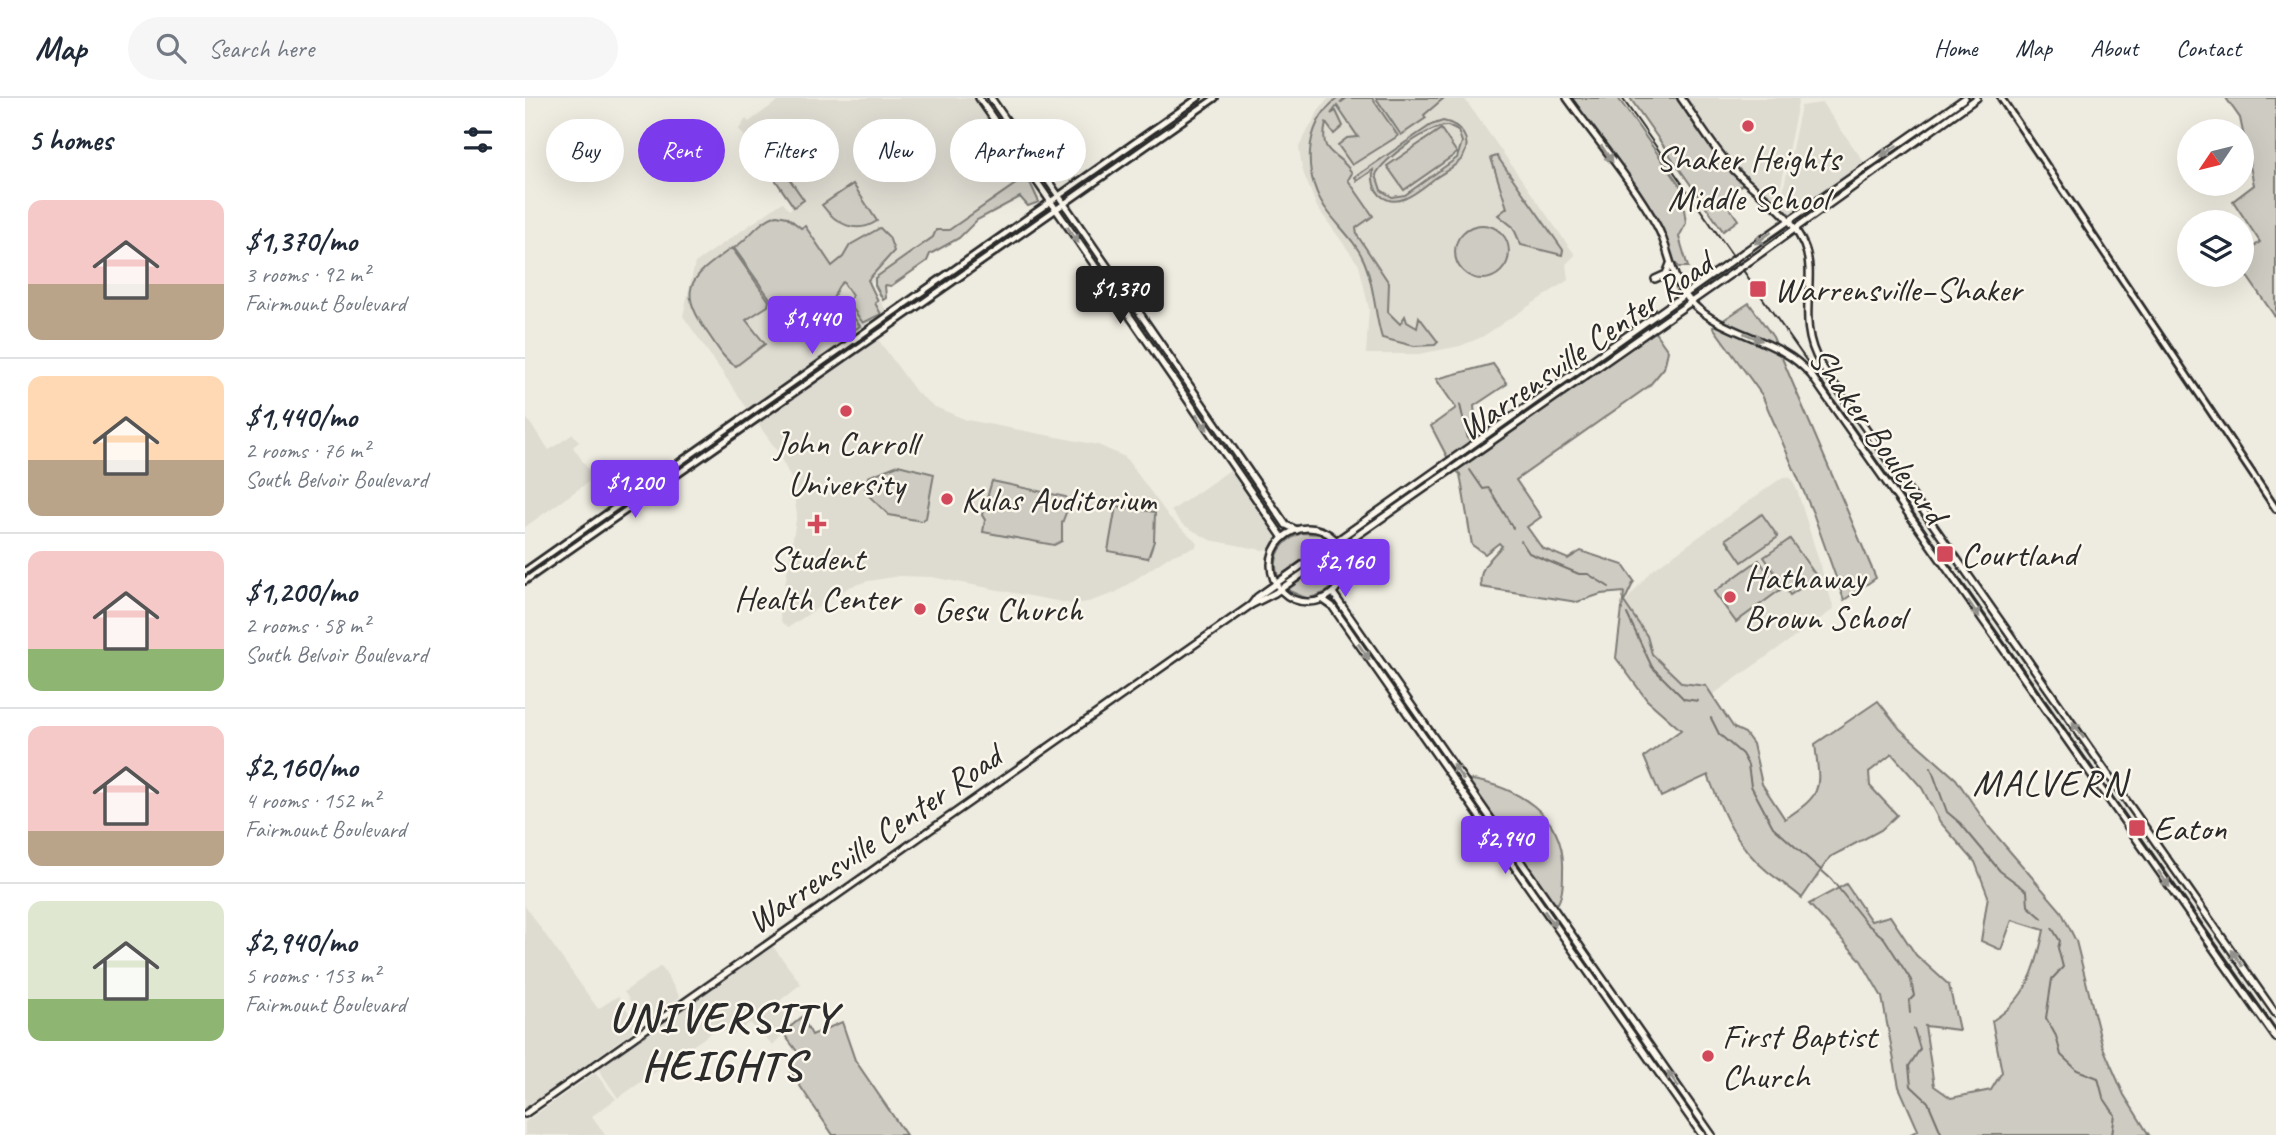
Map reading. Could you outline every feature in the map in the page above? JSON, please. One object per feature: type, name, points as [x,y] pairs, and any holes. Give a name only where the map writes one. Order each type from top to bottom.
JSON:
[{"type":"main road","points":[[979,98],[1283,538]]},
{"type":"main road","points":[[991,98],[1286,525],[1297,530]]},
{"type":"main road","name":"Shaker Boulevard","points":[[1567,98],[1654,221],[1669,264],[1690,301],[1716,321],[1784,350],[1811,375],[2276,1038]]},
{"type":"main road","name":"Shaker Boulevard","points":[[1681,98],[1732,169],[1777,205],[1794,228],[1806,253],[1807,325],[1814,352],[2276,1014]]},
{"type":"main road","name":"Warrensville Center Road","points":[[1279,586],[1336,541],[1965,98]]},
{"type":"main road","name":"Warrensville Center Road","points":[[525,1114],[1251,605],[1341,547],[1750,261],[1977,98]]},
{"type":"main road","points":[[1655,279],[1666,274],[1669,264]]},
{"type":"main road","points":[[1315,529],[1341,547],[1345,571],[1333,593],[1322,599],[1299,601],[1279,586],[1272,561],[1283,538],[1297,530],[1315,529]]},
{"type":"main road","points":[[1333,593],[1712,1135]]},
{"type":"main road","points":[[1322,599],[1332,606],[1702,1135]]},
{"type":"main road","points":[[1696,1126],[1702,1120]]},
{"type":"street","points":[[525,571],[1198,98]]},
{"type":"street","points":[[525,581],[1215,98]]},
{"type":"street","points":[[2001,98],[2276,509]]},
{"type":"street","points":[[593,524],[597,531]]},
{"type":"shaded area","name":"John Carroll University","points":[[782,98],[976,98],[990,119],[950,119],[950,182],[1019,182],[869,284],[888,313],[869,327],[917,393],[935,407],[967,420],[1098,445],[1125,457],[1170,518],[1197,542],[1196,547],[1170,556],[1115,593],[1088,602],[1072,604],[932,577],[900,576],[849,587],[789,627],[782,623],[780,615],[797,514],[791,478],[777,451],[683,316],[695,263],[783,202],[789,210],[803,200],[791,182],[839,182],[839,119],[753,119]]},
{"type":"shaded area","points":[[1329,98],[1464,98],[1575,255],[1566,264],[1568,280],[1482,337],[1460,346],[1419,354],[1366,354],[1369,309],[1359,265],[1317,207],[1302,169],[1299,147],[1320,108]]},
{"type":"shaded area","points":[[1338,98],[1345,98],[1340,103],[1347,98],[1372,98],[1398,136],[1352,165],[1338,145],[1347,138],[1358,137],[1337,106],[1331,114],[1336,111],[1343,126],[1334,134],[1326,123],[1324,134],[1327,148],[1352,173],[1348,180],[1373,216],[1356,228],[1357,235],[1389,283],[1388,312],[1400,324],[1405,316],[1407,322],[1417,328],[1419,317],[1438,342],[1435,345],[1414,346],[1382,338],[1370,280],[1361,254],[1329,213],[1314,185],[1310,169],[1312,138],[1326,110]]},
{"type":"shaded area","points":[[1376,98],[1444,98],[1424,115],[1426,118],[1401,135]]},
{"type":"shaded area","points":[[1572,98],[1618,98],[1689,198],[1683,202],[1686,223],[1679,237],[1688,267],[1679,267],[1674,262],[1658,220]]},
{"type":"shaded area","points":[[1630,98],[1681,98],[1724,159],[1746,182],[1723,198],[1738,220],[1723,231]]},
{"type":"shaded area","name":"Shaker Heights Middle School","points":[[1683,98],[1799,98],[1779,195],[1770,196],[1742,176]]},
{"type":"shaded area","points":[[2226,98],[2276,98],[2276,318],[2254,286],[2254,246],[2260,242],[2254,233],[2254,210],[2239,210],[2233,201],[2240,196],[2254,196],[2254,119],[2240,118]]},
{"type":"shaded area","points":[[1822,103],[1867,166],[1789,221],[1777,205],[1781,201],[1801,106]]},
{"type":"shaded area","points":[[1443,121],[1449,123],[1459,129],[1466,139],[1466,151],[1455,165],[1410,196],[1395,201],[1380,195],[1373,183],[1373,170],[1357,181],[1355,177],[1431,125]],"holes":[[[1448,126],[1458,131],[1462,142],[1457,158],[1405,195],[1392,197],[1381,190],[1376,175],[1397,152],[1441,127]]]},
{"type":"shaded area","points":[[1441,129],[1457,153],[1404,190],[1387,166]]},
{"type":"shaded area","points":[[1497,156],[1563,250],[1562,255],[1521,245],[1513,227],[1498,215],[1507,208],[1491,158]]},
{"type":"shaded area","points":[[777,182],[791,182],[804,200],[794,207]]},
{"type":"shaded area","points":[[1018,182],[1030,182],[1039,202],[1028,206],[1020,197],[977,220],[959,238],[930,254],[927,261],[891,286],[885,285],[886,298],[883,300],[875,285],[875,278],[933,237],[936,230],[949,230]]},
{"type":"shaded area","points":[[853,184],[877,221],[862,227],[847,225],[822,205]]},
{"type":"shaded area","points":[[777,215],[787,217],[801,228],[805,226],[832,266],[843,257],[850,245],[880,228],[889,237],[894,251],[868,280],[881,314],[863,323],[848,302],[852,296],[843,282],[831,302],[822,310],[805,312],[790,303],[779,311],[734,248],[765,221]]},
{"type":"shaded area","points":[[1482,225],[1501,233],[1509,252],[1501,271],[1482,279],[1463,271],[1455,252],[1463,233]]},
{"type":"shaded area","points":[[732,248],[769,301],[768,306],[746,320],[765,344],[736,366],[722,354],[700,322],[691,297],[696,278]]},
{"type":"shaded area","points":[[1749,303],[1773,337],[1876,578],[1844,600],[1813,513],[1762,395],[1713,327]]},
{"type":"shaded area","points":[[844,304],[860,326],[841,339],[827,316]]},
{"type":"shaded area","points":[[1652,328],[1668,351],[1664,368],[1649,386],[1516,480],[1541,517],[1527,527],[1542,548],[1568,559],[1581,551],[1623,565],[1634,581],[1624,602],[1647,636],[1652,654],[1682,683],[1706,686],[1734,728],[1745,733],[1753,744],[1762,784],[1785,819],[1807,803],[1817,788],[1815,744],[1878,701],[1900,729],[1956,779],[1988,826],[2061,911],[2076,941],[2102,1045],[2124,1095],[2149,1135],[1909,1135],[1918,1130],[1899,1087],[1882,997],[1860,959],[1809,904],[1846,884],[1871,921],[1890,916],[1916,955],[1949,985],[1959,1030],[1925,1026],[1934,1086],[1951,1098],[1991,1090],[2002,1072],[1992,1021],[2022,993],[2033,970],[2044,930],[2012,920],[2001,950],[1981,941],[1988,896],[1975,862],[1940,822],[1922,788],[1892,754],[1869,772],[1870,786],[1897,815],[1881,830],[1830,857],[1802,898],[1767,871],[1747,851],[1725,815],[1708,775],[1661,797],[1644,757],[1681,730],[1647,700],[1616,658],[1624,592],[1601,594],[1577,602],[1481,587],[1483,570],[1502,546],[1499,543],[1485,554],[1472,545],[1460,474],[1453,468],[1431,426],[1456,408],[1436,379],[1493,364],[1507,384],[1474,406],[1479,449]]},
{"type":"shaded area","points":[[525,416],[549,450],[573,434],[579,442],[573,447],[594,478],[525,527]]},
{"type":"shaded area","points":[[898,465],[934,474],[926,518],[921,521],[889,515],[865,492],[868,477]]},
{"type":"shaded area","points":[[1233,468],[1275,529],[1273,531],[1277,537],[1276,542],[1270,548],[1263,550],[1210,540],[1182,524],[1171,511]]},
{"type":"shaded area","name":"Hathaway Brown School","points":[[1783,477],[1791,478],[1797,490],[1834,609],[1681,717],[1620,622],[1627,600],[1651,571]]},
{"type":"shaded area","points":[[992,481],[1066,497],[1069,505],[1062,523],[1062,541],[1054,545],[983,532],[985,520],[982,515]]},
{"type":"shaded area","points":[[1116,506],[1155,512],[1154,541],[1148,558],[1108,551]]},
{"type":"shaded area","points":[[1762,514],[1778,537],[1742,562],[1726,539]]},
{"type":"shaded area","points":[[1302,533],[1320,534],[1330,540],[1278,577],[1276,562],[1280,550],[1289,540]]},
{"type":"shaded area","points":[[1790,539],[1817,577],[1790,595],[1764,557]]},
{"type":"shaded area","points":[[1339,554],[1341,569],[1329,591],[1308,599],[1287,590]]},
{"type":"shaded area","points":[[1759,560],[1780,590],[1736,622],[1714,592]]},
{"type":"shaded area","points":[[1467,779],[1503,788],[1519,796],[1547,819],[1562,851],[1563,884],[1558,903],[1554,903]]},
{"type":"shaded area","points":[[525,906],[598,1009],[618,996],[638,1027],[525,1108]]},
{"type":"shaded area","points":[[769,941],[801,984],[778,1002],[792,1025],[773,1045],[750,1023],[729,1037],[721,1026],[618,1098],[595,1064]]},
{"type":"shaded area","points":[[661,966],[680,997],[644,1021],[624,992]]},
{"type":"shaded area","points":[[802,1017],[812,1035],[842,1022],[855,1060],[906,1135],[833,1135],[790,1071],[790,1061],[799,1054],[783,1033]]},
{"type":"shaded area","points":[[595,1073],[616,1099],[592,1116],[605,1135],[525,1135],[525,1122]]},
{"type":"waterway","points":[[1460,405],[1468,439]]},
{"type":"waterway","points":[[1470,470],[1483,489],[1489,488],[1513,528]]},
{"type":"waterway","points":[[1521,541],[1529,553],[1579,574],[1588,574],[1609,587]]},
{"type":"waterway","points":[[1627,614],[1652,667],[1684,699],[1698,701]]},
{"type":"waterway","points":[[1711,718],[1719,734],[1742,754],[1748,765],[1751,786],[1773,827],[1831,879],[1867,924],[1884,938],[1911,980],[1914,996],[1909,1001],[1910,1013]]},
{"type":"waterway","points":[[1931,768],[1947,812],[1960,823],[2000,871],[2027,891],[2028,906],[2042,918]]},
{"type":"waterway","points":[[2052,928],[2060,941],[2058,948],[2063,967],[2052,979],[2046,1018],[2056,1036],[2061,1055],[2077,1070],[2098,1078],[2103,1097],[2115,1115],[2112,1135]]},
{"type":"waterway","points":[[1914,1029],[1920,1049],[1909,1066],[1911,1086],[1928,1102],[1942,1135]]},
{"type":"tram line","points":[[1622,98],[2276,1029]]},
{"type":"place","name":"Shaker Heights Middle School","points":[[1748,126]]},
{"type":"place","name":"Warrensville–Shaker","points":[[1758,289]]},
{"type":"place","name":"John Carroll University","points":[[846,411]]},
{"type":"place","name":"Kulas Auditorium","points":[[947,499]]},
{"type":"place","name":"Student Health Center","points":[[817,524]]},
{"type":"place","name":"Courtland","points":[[1945,554]]},
{"type":"place","name":"Hathaway Brown School","points":[[1730,597]]},
{"type":"place","name":"Gesu Church","points":[[920,609]]},
{"type":"place","name":"Eaton","points":[[2137,828]]},
{"type":"place","name":"First Baptist Church","points":[[1708,1056]]},
{"type":"district","name":"MALVERN","points":[[2050,782]]},
{"type":"district","name":"UNIVERSITY HEIGHTS","points":[[723,1041]]}]
